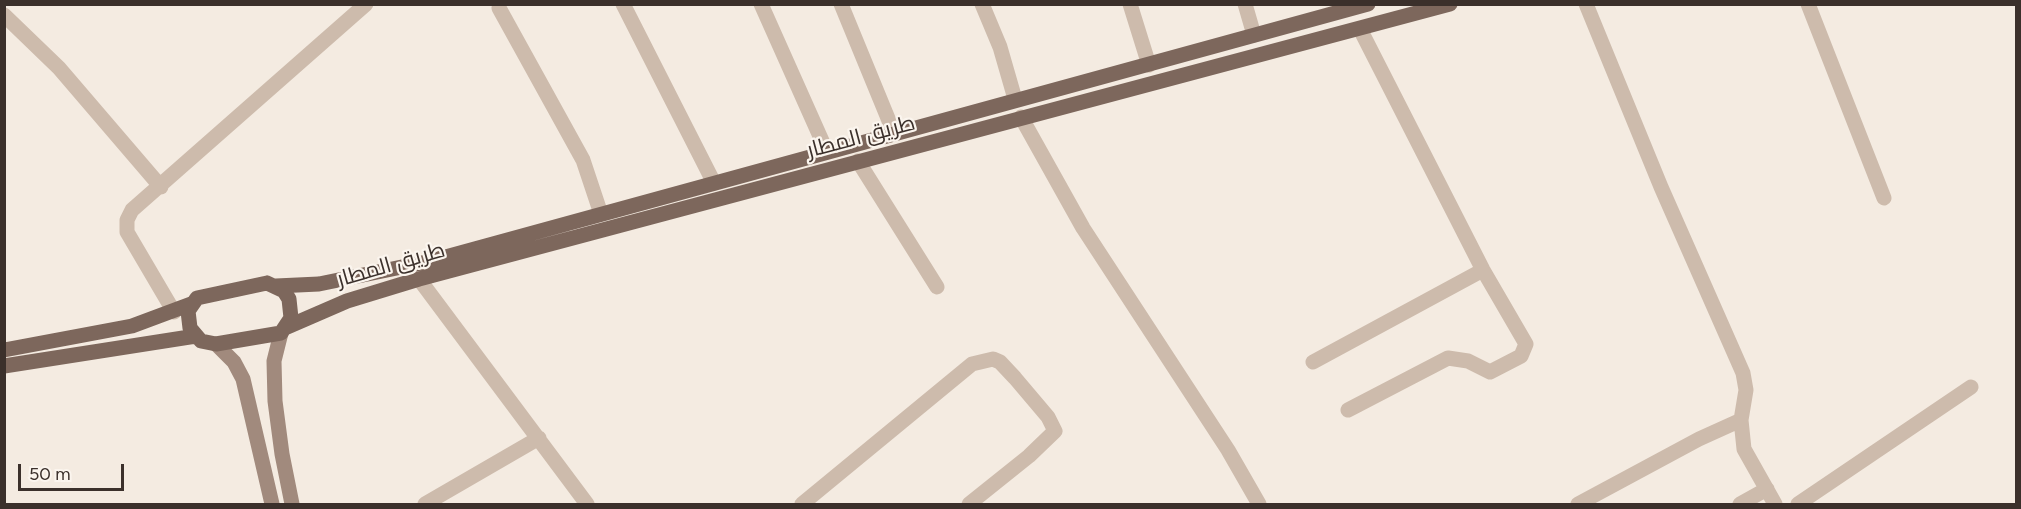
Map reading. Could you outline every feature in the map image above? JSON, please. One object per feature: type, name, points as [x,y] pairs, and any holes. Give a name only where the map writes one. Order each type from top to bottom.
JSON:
[{"type":"main road","name":"طريق المطار","points":[[191,304],[203,295],[267,283],[276,286],[320,284],[430,261],[1368,4]]},
{"type":"main road","name":"طريق المطار","points":[[216,344],[284,330],[347,301],[419,279],[1450,4]]},
{"type":"main road","points":[[276,286],[284,291],[292,309],[284,330]]},
{"type":"main road","points":[[4,350],[132,326],[191,304]]},
{"type":"main road","points":[[191,304],[188,320],[196,336],[201,340],[216,344]]},
{"type":"main road","points":[[4,366],[196,336]]},
{"type":"main road","points":[[82,337],[86,354]]},
{"type":"street","points":[[174,312],[127,232],[127,220],[132,210],[161,187],[366,4]]},
{"type":"street","points":[[623,4],[714,183]]},
{"type":"street","points":[[761,4],[827,152]]},
{"type":"street","points":[[841,4],[894,133]]},
{"type":"street","points":[[982,4],[1000,47],[1015,99]]},
{"type":"street","points":[[1130,4],[1149,65]]},
{"type":"street","points":[[1245,4],[1254,35]]},
{"type":"street","points":[[1586,4],[1661,187],[1743,373],[1746,390],[1742,420],[1744,448],[1775,504]]},
{"type":"street","points":[[1808,4],[1884,198]]},
{"type":"street","points":[[499,8],[583,160],[601,214]]},
{"type":"street","points":[[4,15],[90,103],[161,187]]},
{"type":"street","points":[[1348,410],[1448,358],[1468,361],[1490,372],[1521,356],[1526,344],[1483,270],[1360,29]]},
{"type":"street","points":[[1021,117],[1083,228],[1228,450],[1259,504]]},
{"type":"street","points":[[858,161],[937,287]]},
{"type":"street","points":[[1313,362],[1483,270]]},
{"type":"street","points":[[419,279],[587,504]]},
{"type":"street","points":[[284,330],[275,354],[273,376],[279,436],[292,504]]},
{"type":"street","points":[[216,344],[234,362],[243,379],[272,504]]},
{"type":"street","points":[[802,504],[972,364],[993,359],[1000,362],[1015,378],[1048,417],[1054,431],[1029,456],[969,504]]},
{"type":"street","points":[[1798,504],[1971,387]]},
{"type":"street","points":[[1578,504],[1699,439],[1742,420]]},
{"type":"street","points":[[425,504],[539,438]]},
{"type":"street","points":[[1740,504],[1767,489]]}]
